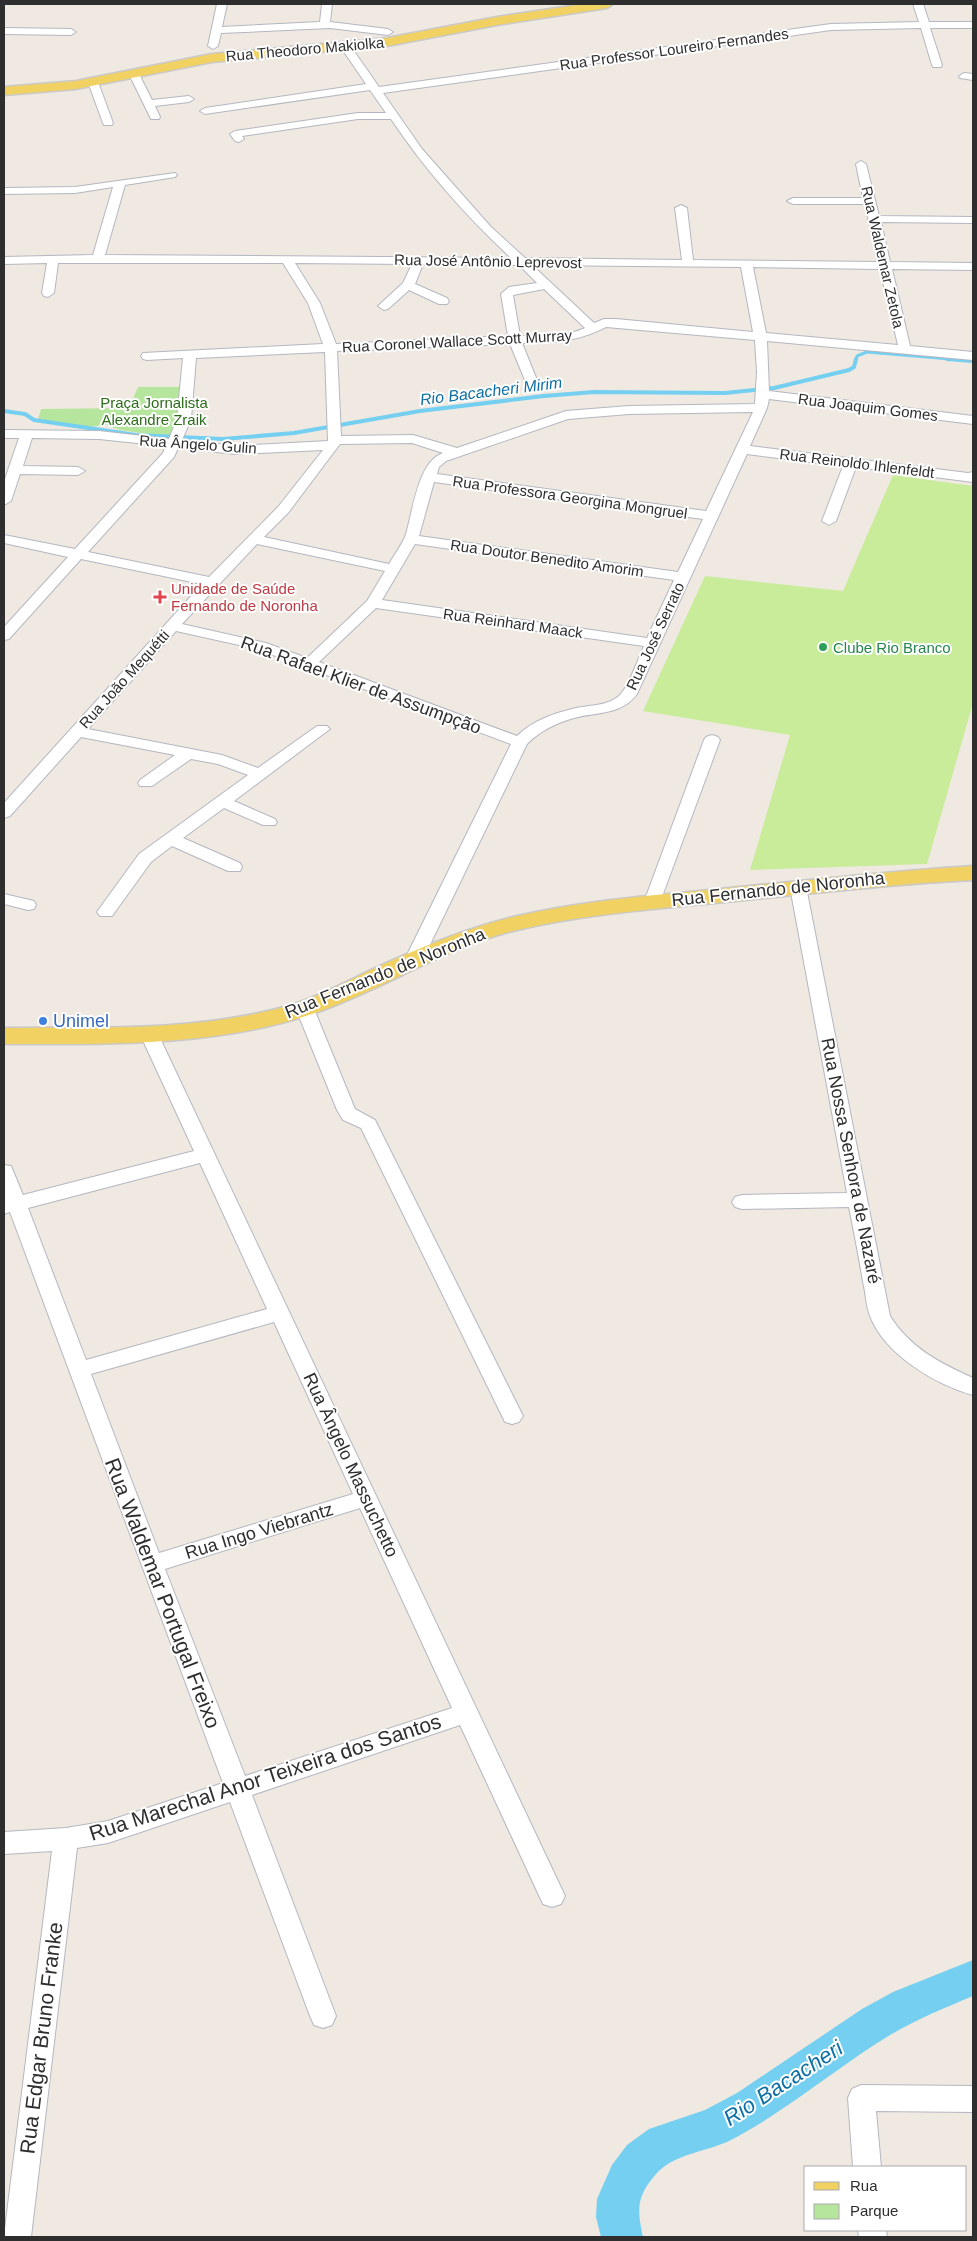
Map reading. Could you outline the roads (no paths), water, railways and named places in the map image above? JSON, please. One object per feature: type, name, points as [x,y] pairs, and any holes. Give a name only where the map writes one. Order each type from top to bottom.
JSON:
[{"type":"main road","name":"Rua Theodoro Makiolka","points":[[4,91],[54,88],[212,58],[345,46],[388,32],[497,20],[607,4]]},
{"type":"main road","name":"Rua Fernando de Noronha","points":[[4,1036],[149,1034],[237,1026],[305,1009],[414,959],[459,941],[512,924],[575,911],[652,902],[898,877],[973,873]]},
{"type":"street","points":[[213,46],[222,4]]},
{"type":"street","points":[[324,25],[327,4]]},
{"type":"street","points":[[918,4],[937,65]]},
{"type":"street","points":[[216,30],[324,25],[388,32]]},
{"type":"street","name":"Rua Professor Loureiro Fernandes","points":[[205,110],[825,28],[870,25],[973,25]]},
{"type":"street","points":[[4,30],[71,32]]},
{"type":"street","points":[[345,46],[418,151],[487,229],[581,318],[598,326]]},
{"type":"street","points":[[134,74],[155,118]]},
{"type":"street","points":[[93,82],[108,123]]},
{"type":"street","points":[[149,104],[189,99]]},
{"type":"street","points":[[239,139],[235,134],[363,115],[394,116]]},
{"type":"street","name":"Rua Waldemar Zetola","points":[[861,164],[905,350]]},
{"type":"street","points":[[4,203],[6,191],[68,190],[120,184],[171,175]]},
{"type":"street","points":[[98,258],[120,184]]},
{"type":"street","points":[[792,201],[870,201]]},
{"type":"street","points":[[681,208],[688,263]]},
{"type":"street","points":[[874,219],[973,220]]},
{"type":"street","name":"Rua José Antônio Leprevost","points":[[4,260],[98,258],[973,266]]},
{"type":"street","points":[[48,294],[53,259]]},
{"type":"street","points":[[287,260],[314,303],[331,348],[334,435],[413,439],[455,452]]},
{"type":"street","points":[[384,306],[408,285],[419,261]]},
{"type":"street","name":"Rua José Serrato","points":[[414,959],[520,742],[535,729],[558,718],[617,705],[625,699],[652,643],[742,449],[762,395],[762,337],[746,264]]},
{"type":"street","points":[[408,285],[443,300]]},
{"type":"street","points":[[533,385],[515,340],[508,292],[546,285]]},
{"type":"street","name":"Rua Coronel Wallace Scott Murray","points":[[147,356],[515,340],[574,336],[598,326],[630,324],[973,356]]},
{"type":"street","points":[[4,636],[161,464],[176,439],[184,419],[190,354]]},
{"type":"street","name":"Rua Joaquim Gomes","points":[[429,477],[436,462],[455,452],[566,414],[630,410],[762,395],[973,420]]},
{"type":"street","name":"Rua Ângelo Gulin","points":[[4,434],[176,439],[236,450],[334,435]]},
{"type":"street","points":[[4,501],[26,434]]},
{"type":"street","name":"Rua João Mequétti","points":[[4,813],[212,582],[294,496],[334,435]]},
{"type":"street","name":"Rua Reinoldo Ihlenfeldt","points":[[742,449],[973,477]]},
{"type":"street","points":[[829,521],[851,463]]},
{"type":"street","points":[[14,470],[78,471]]},
{"type":"street","points":[[310,663],[373,603],[411,539],[429,477]]},
{"type":"street","name":"Rua Professora Georgina Mongruel","points":[[429,477],[711,516]]},
{"type":"street","points":[[4,539],[212,582]]},
{"type":"street","points":[[254,539],[393,569]]},
{"type":"street","name":"Rua Doutor Benedito Amorim","points":[[411,539],[683,577]]},
{"type":"street","name":"Rua Reinhard Maack","points":[[373,603],[652,643]]},
{"type":"street","name":"Rua Rafael Klier de Assumpção","points":[[172,626],[250,643],[310,663],[520,742]]},
{"type":"street","points":[[106,912],[144,858],[322,729]]},
{"type":"street","points":[[77,731],[222,760],[259,774]]},
{"type":"street","points":[[652,902],[712,740]]},
{"type":"street","points":[[146,783],[188,753]]},
{"type":"street","points":[[222,802],[269,822]]},
{"type":"street","points":[[171,838],[234,867]]},
{"type":"street","name":"Rua Nossa Senhora de Nazaré","points":[[798,888],[880,1316],[889,1334],[904,1350],[920,1362],[973,1387]]},
{"type":"street","points":[[4,899],[28,904]]},
{"type":"street","points":[[305,1009],[346,1110],[350,1116],[368,1124],[512,1416]]},
{"type":"street","name":"Rua Ângelo Massuchetto","points":[[149,1034],[552,1896]]},
{"type":"street","points":[[10,1206],[206,1155]]},
{"type":"street","name":"Rua Waldemar Portugal Freixo","points":[[4,1171],[10,1206],[79,1370],[323,2016]]},
{"type":"street","points":[[742,1202],[859,1200]]},
{"type":"street","points":[[79,1370],[280,1314]]},
{"type":"street","name":"Rua Ingo Viebrantz","points":[[152,1564],[366,1498]]},
{"type":"street","name":"Rua Marechal Anor Teixeira dos Santos","points":[[4,1843],[66,1839],[108,1832],[466,1712]]},
{"type":"street","name":"Rua Edgar Bruno Franke","points":[[17,2237],[66,1839]]},
{"type":"street","points":[[867,2166],[861,2098],[973,2099]]},
{"type":"waterway","name":"Rio Bacacheri Mirim","points":[[856,360],[857,356],[867,352],[962,360]]},
{"type":"waterway","name":"Rio Bacacheri Mirim","points":[[4,411],[25,414],[34,420],[136,435],[223,439],[294,433],[420,411],[544,396],[594,392],[725,393],[774,388],[849,370],[854,367],[856,359]]},
{"type":"waterway","name":"Rio Bacacheri Mirim","points":[[947,359],[973,361]]},
{"type":"waterway","name":"Rio Bacacheri","points":[[622,2237],[617,2217],[618,2199],[627,2180],[642,2159],[664,2143],[714,2127],[752,2107],[876,2022],[907,2005],[973,1978]]},
{"type":"place","name":"Unidade de Saúde Fernando de Noronha","points":[[160,597]]},
{"type":"place","name":"Clube Rio Branco","points":[[823,647]]},
{"type":"place","name":"Unimel","points":[[43,1021]]},
{"type":"park label","name":"Praça Jornalista Alexandre Zraik","points":[[154,410]]}]
